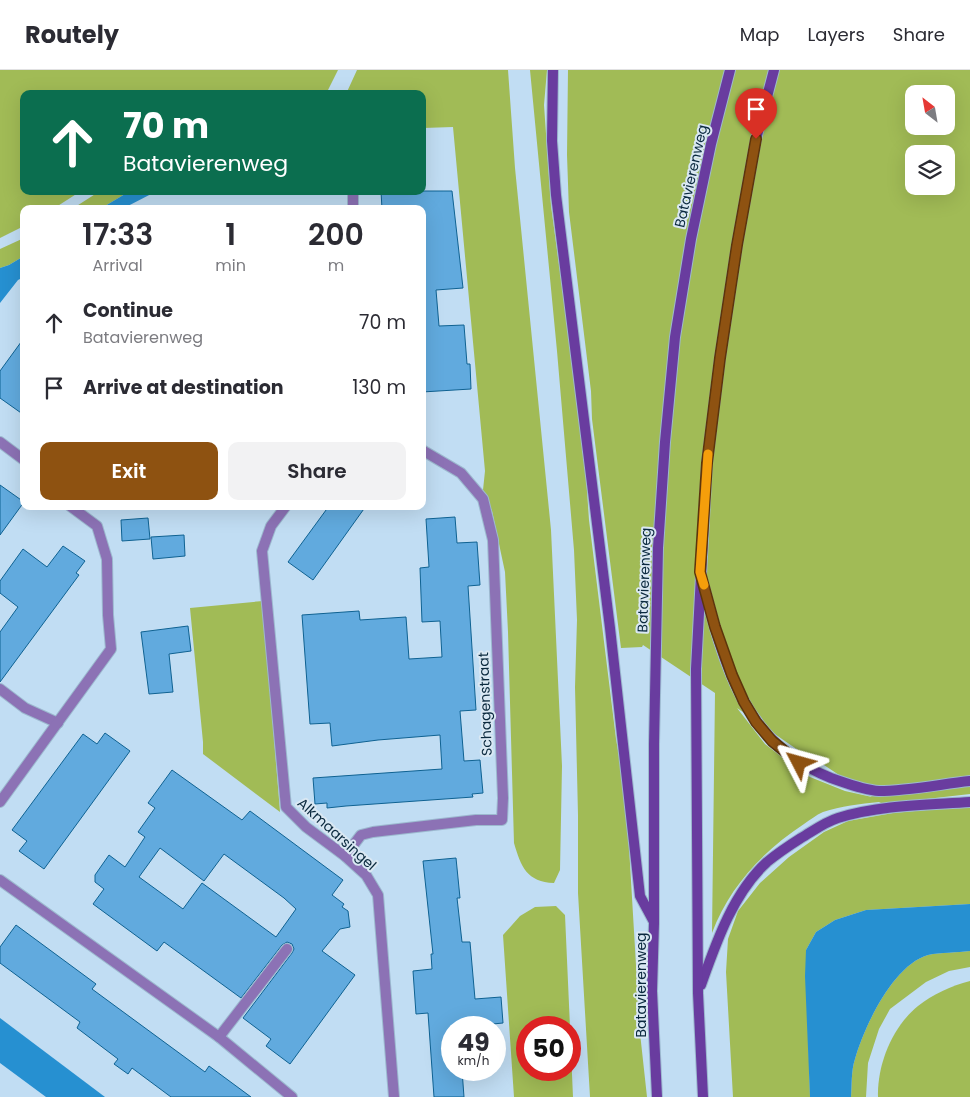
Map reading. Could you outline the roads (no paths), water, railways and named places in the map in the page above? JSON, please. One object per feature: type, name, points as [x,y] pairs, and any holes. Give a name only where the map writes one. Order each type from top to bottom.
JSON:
[{"type":"main road","points":[[553,70],[552,141],[557,204],[609,619],[640,896],[654,923]]},
{"type":"main road","name":"Batavierenweg","points":[[657,1097],[652,991],[654,744],[658,558],[665,442],[675,337],[691,239],[711,144],[730,70]]},
{"type":"main road","points":[[703,1097],[698,992],[696,669],[707,463],[737,245],[756,139],[774,70]]},
{"type":"main road","points":[[700,572],[715,627],[744,702],[756,722],[772,741],[799,763],[850,785],[878,791],[970,781]]},
{"type":"main road","points":[[698,992],[714,949],[734,906],[767,863],[791,845],[836,818],[894,807],[970,802]]},
{"type":"street","points":[[0,442],[20,457]]},
{"type":"street","name":"Schagenstraat","points":[[345,856],[362,835],[373,832],[476,820],[502,820],[503,798],[493,540],[483,499],[461,474],[426,452]]},
{"type":"street","points":[[0,802],[111,650],[106,559],[97,526],[75,510]]},
{"type":"street","name":"Alkmaarsingel","points":[[283,510],[271,526],[262,551],[286,807],[306,827],[345,856],[366,875],[378,895],[394,1097]]},
{"type":"street","points":[[0,689],[25,708],[58,723]]},
{"type":"street","points":[[0,880],[219,1038],[292,1097]]},
{"type":"street","points":[[219,1038],[287,949]]},
{"type":"water","points":[[123,195],[149,195],[130,205],[107,205]]},
{"type":"water","points":[[20,258],[20,279],[0,303],[0,268]]},
{"type":"water","points":[[970,904],[970,951],[933,954],[915,961],[903,971],[882,999],[859,1046],[852,1073],[851,1097],[810,1097],[805,976],[806,950],[816,932],[835,920],[866,910]]},
{"type":"water","points":[[0,1018],[105,1097],[46,1097],[0,1063]]}]
